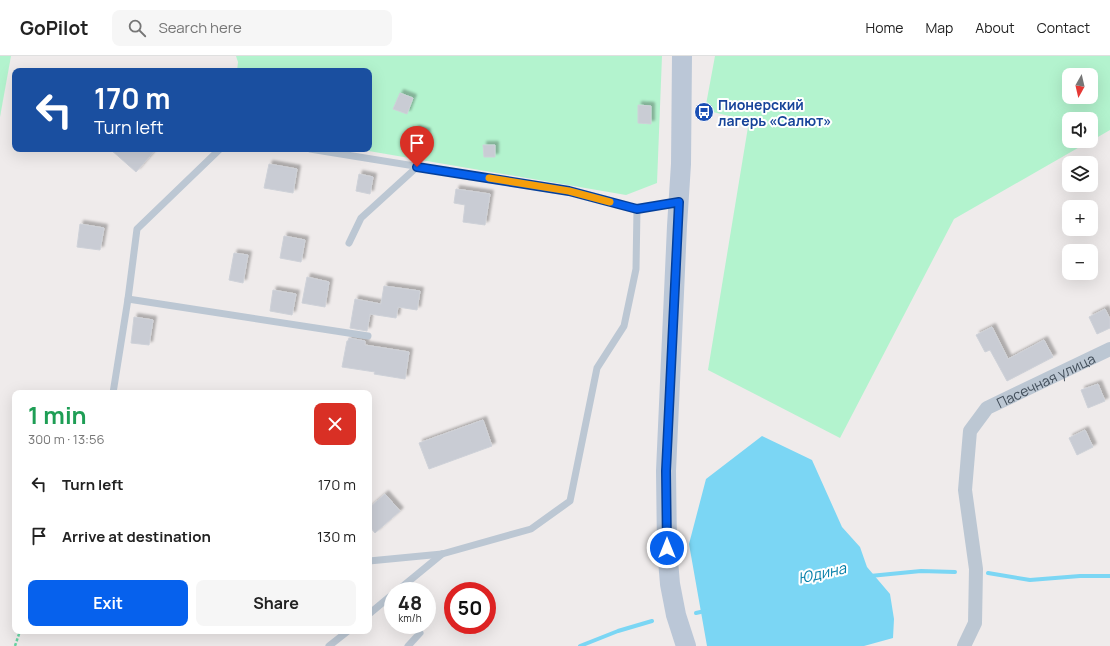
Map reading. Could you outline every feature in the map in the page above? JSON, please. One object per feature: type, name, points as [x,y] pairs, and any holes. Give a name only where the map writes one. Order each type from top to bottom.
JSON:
[{"type":"main road","points":[[682,56],[681,164],[666,471],[667,548],[670,584],[676,615],[686,646]]},
{"type":"street","name":"Пасечная улица","points":[[964,646],[975,623],[976,569],[965,490],[970,431],[987,408],[1110,349]]},
{"type":"lane","points":[[113,390],[128,300],[137,229],[217,152]]},
{"type":"lane","points":[[328,152],[569,191],[637,209],[679,202]]},
{"type":"lane","points":[[349,243],[361,218],[417,167]]},
{"type":"lane","points":[[372,562],[442,554],[531,529],[570,502],[597,368],[624,326],[636,269],[637,209]]},
{"type":"lane","points":[[128,300],[368,336]]},
{"type":"lane","points":[[408,582],[442,554]]},
{"type":"lane","points":[[372,612],[384,602]]},
{"type":"lane","points":[[329,646],[344,634]]},
{"type":"lane","points":[[408,646],[419,634]]},
{"type":"path","points":[[15,646],[19,634]]},
{"type":"green space","points":[[0,56],[11,56],[0,117]]},
{"type":"green space","points":[[236,56],[662,56],[657,183],[626,195],[372,152],[372,68],[237,68],[238,62]]},
{"type":"green space","points":[[715,56],[1110,56],[1110,130],[1098,137],[1098,112],[1062,112],[1062,148],[1078,148],[954,219],[840,438],[708,370],[749,121],[705,110]]},
{"type":"water","points":[[762,436],[812,460],[842,527],[860,547],[867,567],[890,594],[894,619],[893,638],[864,646],[707,646],[689,544],[706,479]]},
{"type":"building","points":[[400,93],[413,98],[407,114],[393,109]]},
{"type":"building","points":[[638,105],[651,106],[651,124],[638,123]]},
{"type":"building","points":[[415,129],[427,132],[423,154],[411,152]]},
{"type":"building","points":[[483,145],[495,145],[495,157],[484,157]]},
{"type":"building","points":[[113,152],[153,152],[136,172]]},
{"type":"building","points":[[269,164],[297,169],[293,193],[264,188]]},
{"type":"building","points":[[359,174],[373,177],[370,194],[356,191]]},
{"type":"building","points":[[456,189],[490,194],[485,225],[463,222],[465,205],[454,203]]},
{"type":"building","points":[[80,224],[104,228],[100,250],[77,247]]},
{"type":"building","points":[[284,236],[305,240],[301,262],[280,258]]},
{"type":"building","points":[[234,253],[248,255],[243,283],[229,280]]},
{"type":"building","points":[[307,277],[329,282],[325,307],[302,303]]},
{"type":"building","points":[[384,286],[420,291],[417,310],[398,307],[396,318],[370,314],[367,331],[350,328],[355,299],[381,304]]},
{"type":"building","points":[[273,290],[296,294],[292,315],[270,311]]},
{"type":"building","points":[[1105,309],[1110,319],[1110,328],[1097,334],[1089,317]]},
{"type":"building","points":[[134,317],[153,320],[149,345],[131,343]]},
{"type":"building","points":[[992,327],[1008,359],[1044,340],[1053,357],[1007,381],[990,350],[985,352],[976,335]]},
{"type":"building","points":[[349,338],[365,341],[365,345],[409,352],[405,379],[374,374],[375,372],[342,367],[347,341]]},
{"type":"building","points":[[1098,384],[1105,401],[1088,408],[1081,390]]},
{"type":"building","points":[[483,420],[492,446],[429,469],[419,443]]},
{"type":"building","points":[[1085,430],[1093,447],[1077,455],[1069,438]]},
{"type":"building","points":[[385,494],[400,511],[375,533],[372,530],[372,505]]},
{"type":"waterway","name":"Юдина","points":[[870,576],[921,571],[955,572]]},
{"type":"waterway","name":"Юдина","points":[[988,573],[1030,580],[1080,576],[1110,576]]},
{"type":"waterway","name":"Юдина","points":[[696,613],[705,611]]},
{"type":"waterway","name":"Юдина","points":[[580,646],[618,631],[652,621]]},
{"type":"slow traffic","points":[[489,178],[569,191],[610,202]]},
{"type":"place","name":"Пионерский лагерь «Салют»","points":[[704,112]]},
{"type":"route","points":[[417,167],[569,191],[637,209],[679,202],[666,471],[667,548]]}]
